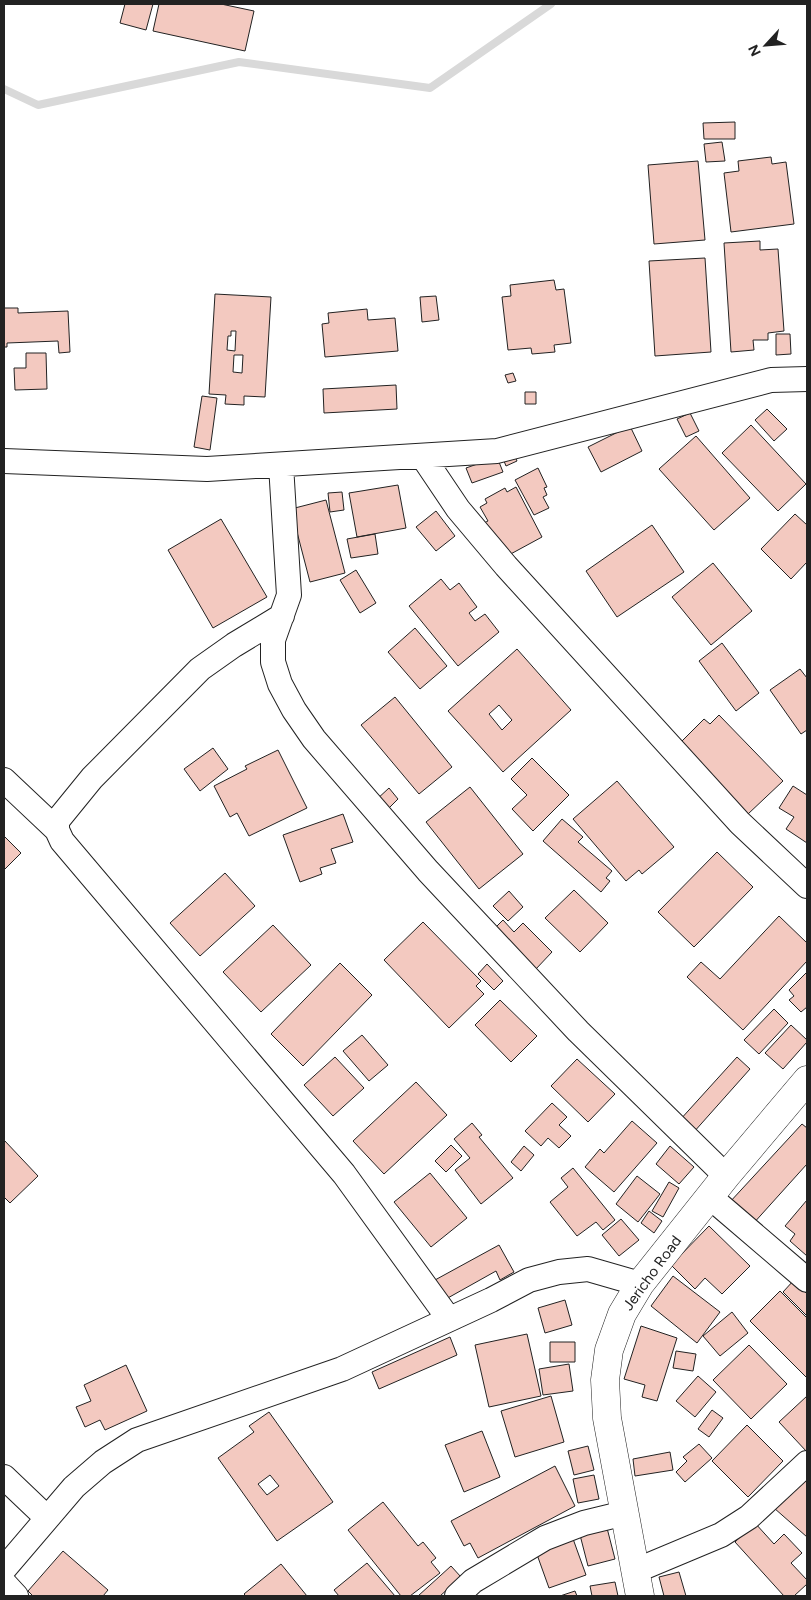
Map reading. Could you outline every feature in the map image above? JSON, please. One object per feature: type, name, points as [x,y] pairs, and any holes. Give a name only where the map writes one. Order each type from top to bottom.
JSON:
[{"type":"street","points":[[4,461],[207,469],[497,451],[771,380],[807,379]]},
{"type":"street","points":[[423,456],[458,510],[506,566],[740,823],[807,886]]},
{"type":"street","points":[[280,465],[289,595],[273,640],[273,662],[280,684],[294,710],[314,739],[428,871],[578,1031],[726,1176]]},
{"type":"street","points":[[282,616],[234,645],[200,670],[92,778],[57,821],[57,830],[62,842],[344,1174],[449,1320]]},
{"type":"street","points":[[4,780],[57,830]]},
{"type":"street","name":"Jericho Road","points":[[638,1583],[607,1418],[606,1380],[609,1350],[622,1314],[640,1284],[726,1176],[807,1080]]},
{"type":"street","points":[[710,1198],[807,1280]]},
{"type":"street","points":[[4,1568],[81,1481],[103,1462],[137,1440],[342,1369],[530,1280],[559,1272],[588,1270],[640,1284]]},
{"type":"street","points":[[638,1583],[749,1517],[807,1463]]},
{"type":"street","points":[[4,1477],[47,1518]]},
{"type":"street","points":[[457,1596],[473,1581],[545,1538],[584,1523],[625,1513]]},
{"type":"street","points":[[4,1583],[16,1596]]},
{"type":"building","points":[[125,4],[153,4],[146,30],[120,23]]},
{"type":"building","points":[[159,4],[221,4],[254,11],[245,51],[153,31]]},
{"type":"building","points":[[735,122],[735,139],[704,139],[703,123]]},
{"type":"building","points":[[722,142],[725,161],[706,162],[704,144]]},
{"type":"building","points":[[771,157],[772,164],[786,162],[794,224],[731,232],[724,173],[739,171],[738,161]]},
{"type":"building","points":[[698,161],[705,240],[654,244],[648,165]]},
{"type":"building","points":[[760,241],[760,250],[778,249],[784,331],[768,333],[768,340],[753,340],[754,350],[731,352],[724,243]]},
{"type":"building","points":[[705,258],[711,352],[655,356],[649,261]]},
{"type":"building","points":[[554,280],[556,290],[564,289],[571,343],[554,345],[555,352],[532,354],[531,348],[508,350],[502,297],[511,296],[510,285]]},
{"type":"building","points":[[215,294],[271,297],[265,397],[244,396],[244,405],[225,404],[226,395],[209,394]],"holes":[[[231,331],[236,331],[235,351],[227,350],[228,336],[231,336]],[[234,355],[243,355],[242,373],[233,372]]]},
{"type":"building","points":[[436,296],[439,320],[422,322],[420,297]]},
{"type":"building","points":[[4,308],[18,308],[18,313],[68,311],[70,352],[59,353],[58,341],[7,343],[7,347],[4,347]]},
{"type":"building","points":[[367,309],[368,320],[395,318],[398,351],[325,357],[322,324],[329,323],[328,313]]},
{"type":"building","points":[[776,334],[790,334],[791,354],[776,355]]},
{"type":"building","points":[[26,353],[46,353],[47,389],[15,390],[14,368],[26,368]]},
{"type":"building","points":[[513,373],[516,381],[508,383],[505,375]]},
{"type":"building","points":[[396,385],[397,409],[324,413],[323,389]]},
{"type":"building","points":[[525,392],[536,392],[536,404],[525,404]]},
{"type":"building","points":[[202,396],[217,398],[210,450],[194,447]]},
{"type":"building","points":[[767,409],[787,429],[774,441],[755,420]]},
{"type":"building","points":[[690,413],[699,431],[686,437],[677,419]]},
{"type":"building","points":[[751,425],[806,484],[778,511],[722,453]]},
{"type":"building","points":[[630,426],[642,451],[601,472],[588,447]]},
{"type":"building","points":[[696,436],[750,498],[714,530],[659,469]]},
{"type":"building","points":[[513,452],[517,461],[506,466],[502,456]]},
{"type":"building","points":[[497,457],[503,472],[472,483],[466,468]]},
{"type":"building","points":[[538,468],[547,487],[544,488],[547,495],[543,497],[549,508],[534,515],[515,480]]},
{"type":"building","points":[[398,485],[406,528],[357,537],[349,493]]},
{"type":"building","points":[[516,487],[542,537],[507,556],[484,523],[488,521],[480,507],[487,503],[485,499],[505,488],[507,492]]},
{"type":"building","points":[[342,492],[344,510],[330,512],[328,493]]},
{"type":"building","points":[[326,500],[345,573],[310,582],[291,509]]},
{"type":"building","points":[[436,511],[455,536],[436,551],[416,527]]},
{"type":"building","points":[[795,514],[807,525],[807,562],[791,579],[761,549]]},
{"type":"building","points":[[221,519],[267,597],[213,628],[168,550]]},
{"type":"building","points":[[652,525],[684,572],[617,617],[586,571]]},
{"type":"building","points":[[375,534],[378,554],[351,558],[347,539]]},
{"type":"building","points":[[713,563],[752,611],[711,645],[672,597]]},
{"type":"building","points":[[356,570],[376,603],[360,613],[340,580]]},
{"type":"building","points":[[441,579],[450,590],[459,583],[477,607],[469,613],[475,621],[485,614],[499,632],[458,666],[409,606]]},
{"type":"building","points":[[415,628],[447,666],[420,689],[388,652]]},
{"type":"building","points":[[722,643],[759,693],[736,711],[699,661]]},
{"type":"building","points":[[517,649],[571,710],[503,772],[448,711]],"holes":[[[499,705],[512,720],[502,730],[489,714]]]},
{"type":"building","points":[[800,669],[807,678],[807,730],[801,734],[770,690]]},
{"type":"building","points":[[395,697],[452,767],[419,794],[361,725]]},
{"type":"building","points":[[719,715],[783,781],[748,814],[681,742],[704,719],[710,724]]},
{"type":"building","points":[[213,748],[228,769],[200,791],[184,769]]},
{"type":"building","points":[[278,750],[307,808],[249,836],[237,813],[230,817],[214,786],[247,769],[245,766]]},
{"type":"building","points":[[532,758],[569,795],[533,831],[512,809],[527,795],[511,779]]},
{"type":"building","points":[[617,781],[674,847],[642,874],[639,870],[626,881],[573,819]]},
{"type":"building","points":[[793,786],[807,795],[807,843],[786,829],[794,817],[779,808]]},
{"type":"building","points":[[470,787],[523,854],[479,889],[426,822]]},
{"type":"building","points":[[389,788],[398,799],[386,811],[376,800]]},
{"type":"building","points":[[343,814],[353,842],[331,849],[336,863],[320,868],[322,874],[300,882],[283,835]]},
{"type":"building","points":[[562,819],[583,837],[578,842],[612,871],[606,878],[610,881],[601,892],[543,841]]},
{"type":"building","points":[[4,836],[21,853],[4,870]]},
{"type":"building","points":[[717,852],[753,887],[694,947],[658,912]]},
{"type":"building","points":[[225,873],[255,906],[200,956],[170,923]]},
{"type":"building","points":[[574,890],[608,923],[580,952],[545,918]]},
{"type":"building","points":[[509,891],[523,907],[508,921],[493,906]]},
{"type":"building","points":[[779,916],[807,943],[807,961],[743,1030],[687,977],[701,962],[720,979]]},
{"type":"building","points":[[503,920],[514,932],[523,923],[552,952],[535,970],[494,929]]},
{"type":"building","points":[[423,922],[481,981],[476,986],[484,994],[449,1028],[384,960]]},
{"type":"building","points":[[273,925],[311,965],[261,1012],[223,972]]},
{"type":"building","points":[[340,963],[372,995],[303,1066],[271,1034]]},
{"type":"building","points":[[487,964],[503,981],[494,990],[478,974]]},
{"type":"building","points":[[807,972],[807,1007],[801,1012],[789,1000],[794,996],[789,990]]},
{"type":"building","points":[[500,1000],[537,1036],[511,1062],[475,1025]]},
{"type":"building","points":[[774,1009],[788,1023],[759,1054],[744,1040]]},
{"type":"building","points":[[791,1025],[807,1042],[783,1069],[765,1053]]},
{"type":"building","points":[[362,1035],[388,1065],[369,1081],[343,1051]]},
{"type":"building","points":[[335,1057],[364,1088],[333,1116],[304,1085]]},
{"type":"building","points":[[737,1057],[750,1069],[693,1133],[679,1121]]},
{"type":"building","points":[[577,1059],[615,1094],[588,1122],[551,1086]]},
{"type":"building","points":[[416,1082],[447,1115],[384,1174],[353,1141]]},
{"type":"building","points":[[552,1103],[567,1117],[559,1125],[571,1136],[559,1148],[548,1138],[541,1146],[525,1131]]},
{"type":"building","points":[[632,1121],[657,1143],[614,1192],[585,1167],[600,1149],[604,1153]]},
{"type":"building","points":[[472,1123],[482,1135],[479,1137],[513,1178],[481,1204],[455,1170],[470,1158],[454,1139]]},
{"type":"building","points":[[802,1124],[807,1128],[807,1164],[752,1225],[729,1203]]},
{"type":"building","points":[[4,1140],[38,1176],[10,1203],[4,1197]]},
{"type":"building","points":[[451,1145],[462,1156],[446,1172],[435,1161]]},
{"type":"building","points":[[524,1146],[534,1155],[521,1171],[511,1162]]},
{"type":"building","points":[[670,1146],[694,1167],[679,1184],[656,1164]]},
{"type":"building","points":[[573,1168],[615,1220],[603,1230],[596,1222],[577,1236],[550,1202],[568,1187],[561,1178]]},
{"type":"building","points":[[430,1173],[467,1218],[431,1247],[394,1202]]},
{"type":"building","points":[[637,1176],[660,1194],[638,1222],[616,1204]]},
{"type":"building","points":[[669,1182],[679,1188],[663,1217],[652,1211]]},
{"type":"building","points":[[807,1200],[807,1256],[790,1241],[795,1234],[785,1226]]},
{"type":"building","points":[[649,1211],[662,1221],[654,1233],[641,1223]]},
{"type":"building","points":[[621,1219],[639,1240],[619,1256],[602,1235]]},
{"type":"building","points":[[709,1226],[750,1266],[722,1294],[705,1278],[695,1289],[671,1265]]},
{"type":"building","points":[[499,1245],[514,1272],[500,1280],[496,1271],[446,1299],[435,1280]]},
{"type":"building","points":[[673,1276],[720,1312],[697,1343],[651,1306]]},
{"type":"building","points":[[794,1280],[807,1294],[807,1316],[783,1292]]},
{"type":"building","points":[[780,1291],[807,1318],[807,1378],[750,1321]]},
{"type":"building","points":[[565,1300],[572,1325],[545,1333],[538,1308]]},
{"type":"building","points":[[732,1312],[748,1333],[720,1356],[703,1336]]},
{"type":"building","points":[[641,1326],[677,1338],[657,1401],[642,1397],[645,1385],[624,1379]]},
{"type":"building","points":[[527,1334],[541,1396],[489,1407],[475,1345]]},
{"type":"building","points":[[450,1337],[457,1355],[379,1389],[372,1372]]},
{"type":"building","points":[[550,1342],[575,1342],[575,1362],[550,1362]]},
{"type":"building","points":[[749,1345],[787,1384],[751,1419],[713,1380]]},
{"type":"building","points":[[676,1351],[696,1354],[693,1371],[673,1368]]},
{"type":"building","points":[[569,1364],[573,1391],[543,1395],[539,1369]]},
{"type":"building","points":[[126,1365],[147,1411],[105,1430],[100,1420],[85,1427],[76,1407],[91,1401],[84,1385]]},
{"type":"building","points":[[698,1376],[716,1392],[695,1417],[676,1401]]},
{"type":"building","points":[[551,1396],[564,1442],[515,1457],[501,1411]]},
{"type":"building","points":[[807,1396],[807,1452],[779,1422]]},
{"type":"building","points":[[712,1410],[723,1418],[709,1437],[698,1429]]},
{"type":"building","points":[[269,1412],[333,1502],[277,1541],[218,1458],[254,1432],[249,1426]],"holes":[[[270,1475],[279,1486],[267,1495],[258,1484]]]},
{"type":"building","points":[[747,1425],[783,1461],[748,1497],[712,1461]]},
{"type":"building","points":[[482,1431],[500,1477],[464,1492],[445,1445]]},
{"type":"building","points":[[699,1444],[712,1458],[685,1482],[676,1472],[687,1461],[683,1457]]},
{"type":"building","points":[[588,1446],[594,1470],[574,1475],[568,1451]]},
{"type":"building","points":[[670,1452],[673,1470],[635,1476],[633,1459]]},
{"type":"building","points":[[555,1466],[575,1506],[478,1558],[470,1543],[464,1546],[451,1521]]},
{"type":"building","points":[[594,1475],[599,1499],[578,1503],[573,1479]]},
{"type":"building","points":[[801,1477],[807,1483],[807,1537],[774,1508]]},
{"type":"building","points":[[383,1502],[418,1546],[423,1542],[436,1558],[431,1562],[440,1573],[410,1596],[401,1596],[348,1530]]},
{"type":"building","points":[[755,1523],[774,1544],[784,1534],[802,1553],[791,1563],[807,1580],[807,1584],[794,1596],[784,1596],[735,1542]]},
{"type":"building","points":[[607,1528],[615,1559],[588,1566],[580,1535]]},
{"type":"building","points":[[572,1536],[586,1575],[549,1588],[535,1549]]},
{"type":"building","points":[[63,1551],[108,1590],[103,1596],[33,1596],[28,1591]]},
{"type":"building","points":[[367,1563],[395,1596],[339,1596],[334,1590]]},
{"type":"building","points":[[281,1564],[307,1596],[246,1596],[244,1594]]},
{"type":"building","points":[[451,1566],[461,1577],[440,1596],[418,1596]]},
{"type":"building","points":[[679,1572],[686,1596],[664,1596],[659,1577]]},
{"type":"building","points":[[615,1582],[618,1596],[592,1596],[590,1586]]},
{"type":"building","points":[[575,1591],[577,1596],[560,1596]]},
{"type":"waterway","points":[[4,89],[38,105],[239,62],[430,88],[551,4]]}]
